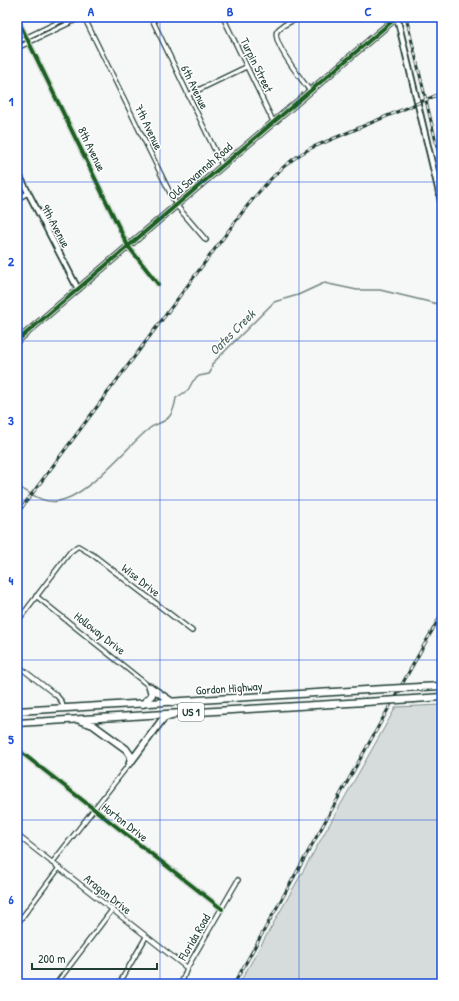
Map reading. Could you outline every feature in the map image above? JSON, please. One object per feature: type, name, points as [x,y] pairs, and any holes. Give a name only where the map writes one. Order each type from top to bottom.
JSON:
[{"type":"highway","name":"Gordon Highway","points":[[17,711],[442,686]]},
{"type":"highway","points":[[150,687],[172,702]]},
{"type":"highway","points":[[143,704],[152,695],[150,687]]},
{"type":"highway","name":"Gordon Highway","points":[[17,723],[442,697]]},
{"type":"highway","points":[[130,763],[162,720],[181,712]]},
{"type":"highway","points":[[76,719],[93,725],[126,749],[131,756],[130,763]]},
{"type":"street","points":[[17,42],[69,17]]},
{"type":"street","points":[[17,48],[83,17]]},
{"type":"street","name":"7th Avenue","points":[[83,17],[176,205],[206,240]]},
{"type":"street","name":"6th Avenue","points":[[151,17],[222,165]]},
{"type":"street","name":"Turpin Street","points":[[223,17],[273,121]]},
{"type":"street","points":[[397,17],[442,205]]},
{"type":"street","name":"Old Savannah Road","points":[[17,342],[273,121],[397,17]]},
{"type":"street","name":"8th Avenue","points":[[17,18],[128,246],[158,284]]},
{"type":"street","points":[[299,18],[280,28],[276,33],[276,39],[291,65],[310,90]]},
{"type":"street","points":[[188,95],[246,67]]},
{"type":"street","name":"9th Avenue","points":[[17,171],[78,289]]},
{"type":"street","points":[[17,199],[28,193]]},
{"type":"street","name":"Wise Drive","points":[[36,596],[70,552],[78,546],[93,555],[192,631]]},
{"type":"street","points":[[17,622],[36,596]]},
{"type":"street","name":"Holloway Drive","points":[[36,596],[150,687]]},
{"type":"street","points":[[17,664],[57,696],[62,702],[63,708]]},
{"type":"street","name":"Horton Drive","points":[[17,750],[222,909]]},
{"type":"street","points":[[52,863],[130,763]]},
{"type":"street","name":"Aragon Drive","points":[[17,835],[187,968]]},
{"type":"street","points":[[17,924],[59,868]]},
{"type":"street","name":"Florida Road","points":[[181,984],[187,968],[238,880]]},
{"type":"street","points":[[56,984],[112,910]]},
{"type":"street","points":[[119,984],[146,937]]},
{"type":"shaded area","points":[[442,705],[442,984],[239,984],[396,707]]},
{"type":"waterway","name":"Oates Creek","points":[[17,486],[37,497],[52,502],[70,497],[82,490],[107,470],[140,436],[150,428],[167,419],[171,415],[175,406],[176,398],[188,390],[193,381],[199,376],[209,374],[212,364],[274,302],[298,295],[324,283],[357,290],[380,290],[442,305]]},
{"type":"railway","points":[[406,17],[442,167]]},
{"type":"railway","points":[[17,514],[244,210],[274,175],[292,160],[311,148],[442,93]]},
{"type":"railway","points":[[234,984],[442,613]]},
{"type":"cycle path","points":[[17,341],[397,17]]},
{"type":"cycle path","points":[[17,18],[128,246],[158,284]]},
{"type":"cycle path","points":[[17,749],[222,909]]}]
